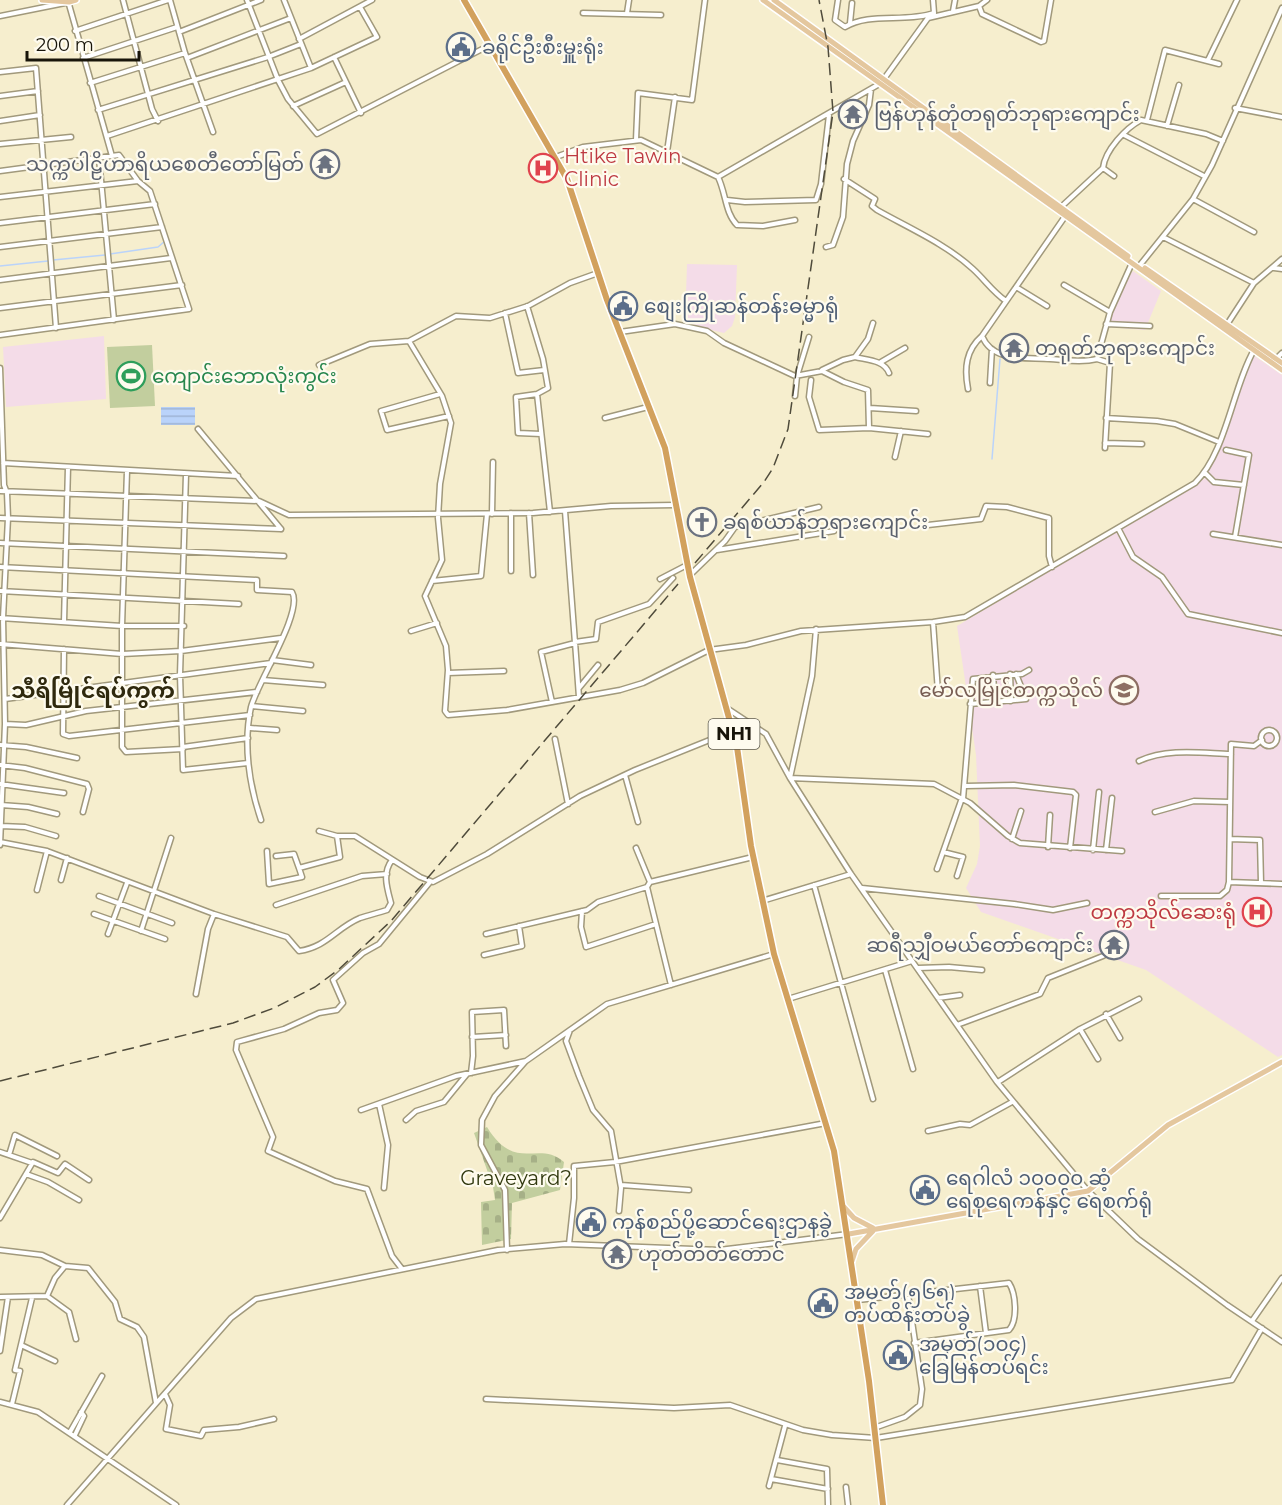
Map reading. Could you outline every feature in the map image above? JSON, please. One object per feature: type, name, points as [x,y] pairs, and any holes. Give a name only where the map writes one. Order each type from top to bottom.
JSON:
[{"type":"highway","name":"NH1","points":[[465,0],[567,179],[619,332],[665,448],[689,576],[733,731],[753,857],[774,954],[826,1123],[844,1208],[858,1300],[883,1505]]},
{"type":"main road","points":[[42,0],[76,0]]},
{"type":"main road","points":[[763,0],[1061,207],[1066,214],[1226,327]]},
{"type":"main road","points":[[774,0],[1132,263],[1282,363]]},
{"type":"main road","points":[[1255,347],[1282,370]]},
{"type":"main road","points":[[849,1234],[1088,1191],[1168,1125],[1282,1062]]},
{"type":"main road","points":[[844,1208],[866,1226],[881,1228]]},
{"type":"main road","points":[[852,1261],[856,1249],[867,1235],[881,1228]]},
{"type":"street","points":[[123,0],[152,109],[158,121]]},
{"type":"street","points":[[75,31],[169,0],[213,132]]},
{"type":"street","points":[[83,58],[178,29],[248,2],[261,0]]},
{"type":"street","points":[[284,0],[310,68]]},
{"type":"street","points":[[98,110],[268,57],[300,42],[372,0]]},
{"type":"street","points":[[627,13],[629,0]]},
{"type":"street","points":[[636,141],[638,93],[692,100],[705,0]]},
{"type":"street","points":[[837,0],[835,20],[845,27],[856,20],[904,20],[934,15],[979,6],[987,0]]},
{"type":"street","points":[[933,0],[934,15]]},
{"type":"street","points":[[953,11],[954,0]]},
{"type":"street","points":[[979,6],[982,14],[1041,42],[1044,41],[1051,0]]},
{"type":"street","points":[[1208,60],[1237,0]]},
{"type":"street","points":[[0,16],[68,1],[112,156]]},
{"type":"street","points":[[248,2],[278,80],[293,106],[317,134],[490,45]]},
{"type":"street","points":[[850,24],[852,3]]},
{"type":"street","points":[[107,136],[278,80],[377,37],[360,7]]},
{"type":"street","points":[[1140,265],[1192,199],[1223,141],[1235,108],[1282,8]]},
{"type":"street","points":[[583,13],[661,15]]},
{"type":"street","points":[[718,177],[882,81],[928,18],[934,15]]},
{"type":"street","points":[[90,83],[143,69],[291,18]]},
{"type":"street","points":[[1147,120],[1165,50],[1219,64]]},
{"type":"street","points":[[334,57],[361,112]]},
{"type":"street","points":[[0,72],[36,67],[56,328]]},
{"type":"street","points":[[293,106],[346,82]]},
{"type":"street","points":[[1167,126],[1179,85]]},
{"type":"street","points":[[826,247],[833,245],[843,217],[844,179],[853,141],[869,105],[871,88]]},
{"type":"street","points":[[0,96],[38,90]]},
{"type":"street","points":[[667,152],[675,98]]},
{"type":"street","points":[[1235,108],[1282,117]]},
{"type":"street","points":[[727,200],[816,200],[822,184],[829,114]]},
{"type":"street","points":[[0,121],[40,115]]},
{"type":"street","points":[[1061,207],[1103,168],[1110,150],[1135,123],[1147,120],[1206,134],[1223,141]]},
{"type":"street","points":[[1124,135],[1204,176]]},
{"type":"street","points":[[0,144],[70,137]]},
{"type":"street","points":[[556,157],[583,147],[641,140],[718,177],[727,200],[729,218],[737,225],[763,226],[795,220]]},
{"type":"street","points":[[111,149],[102,157],[101,184],[114,320]]},
{"type":"street","points":[[0,171],[119,155],[138,180],[150,191],[189,310],[0,335]]},
{"type":"street","points":[[1103,168],[1114,176]]},
{"type":"street","points":[[844,179],[875,199],[872,206],[877,210],[944,248],[972,268],[1006,302]]},
{"type":"street","points":[[0,197],[138,180]]},
{"type":"street","points":[[1192,199],[1254,232]]},
{"type":"street","points":[[0,223],[48,219],[155,204]]},
{"type":"street","points":[[968,389],[965,375],[972,346],[982,336],[1066,214]]},
{"type":"street","points":[[0,247],[162,227]]},
{"type":"street","points":[[1163,237],[1254,283]]},
{"type":"street","points":[[0,280],[171,258]]},
{"type":"street","points":[[1226,327],[1254,283],[1282,259]]},
{"type":"street","points":[[1097,359],[1110,312],[1132,263]]},
{"type":"street","points":[[1273,268],[1282,269]]},
{"type":"street","points":[[319,365],[370,344],[409,341],[456,316],[490,318],[527,306],[570,283],[599,272]]},
{"type":"street","points":[[0,308],[182,285]]},
{"type":"street","points":[[1064,285],[1110,312]]},
{"type":"street","points":[[1016,286],[1047,306]]},
{"type":"street","points":[[527,306],[548,389],[537,394],[516,397],[518,433],[541,434]]},
{"type":"street","points":[[505,313],[518,373],[544,370]]},
{"type":"street","points":[[855,357],[868,339],[873,323]]},
{"type":"street","points":[[619,332],[654,325],[675,324],[707,331],[733,347],[797,376],[822,371],[843,360],[855,357],[880,363],[887,367],[889,373]]},
{"type":"street","points":[[1106,324],[1150,326]]},
{"type":"street","points":[[982,336],[992,348],[1006,356],[1029,360],[1097,359],[1110,363],[1105,445],[1142,444]]},
{"type":"street","points":[[795,396],[797,376],[809,338]]},
{"type":"street","points":[[409,341],[440,394],[451,423],[444,452],[439,513],[442,560],[425,596],[446,646],[448,674],[446,714],[487,712],[552,702],[642,683],[709,650],[747,645],[816,629],[933,622],[965,617],[1195,483],[1204,472],[1219,442],[1244,366],[1255,347]]},
{"type":"street","points":[[880,363],[906,348]]},
{"type":"street","points":[[990,383],[992,348]]},
{"type":"street","points":[[1276,359],[1282,353]]},
{"type":"street","points":[[0,368],[4,485],[7,493],[8,519],[3,568],[2,686],[5,699],[5,724],[2,745],[0,844],[47,851],[67,858],[127,883],[287,937],[299,951],[312,949],[331,940],[359,919],[387,910],[391,903],[385,880],[387,867],[392,860]]},
{"type":"street","points":[[822,371],[868,390],[869,428]]},
{"type":"street","points":[[811,380],[809,397],[819,430],[869,428],[928,434]]},
{"type":"street","points":[[440,394],[381,411],[387,430],[449,416]]},
{"type":"street","points":[[537,394],[550,512]]},
{"type":"street","points":[[605,418],[649,406]]},
{"type":"street","points":[[870,408],[916,411]]},
{"type":"street","points":[[1106,418],[1166,422],[1219,442]]},
{"type":"street","points":[[0,518],[281,529],[198,429]]},
{"type":"street","points":[[895,457],[901,431]]},
{"type":"street","points":[[1226,450],[1249,455],[1235,537]]},
{"type":"street","points":[[431,581],[481,576],[493,462]]},
{"type":"street","points":[[3,463],[238,477]]},
{"type":"street","points":[[64,622],[68,467]]},
{"type":"street","points":[[127,471],[122,626],[122,747],[126,752],[183,748],[248,738]]},
{"type":"street","points":[[1204,472],[1214,482],[1244,485]]},
{"type":"street","points":[[186,474],[180,675],[183,770],[248,763]]},
{"type":"street","points":[[0,491],[259,501],[289,515],[529,513],[611,506],[676,505]]},
{"type":"street","points":[[928,525],[981,519],[986,506],[1007,507],[1049,518],[1049,556],[1052,567]]},
{"type":"street","points":[[689,576],[739,525],[819,507]]},
{"type":"street","points":[[565,511],[579,697]]},
{"type":"street","points":[[511,513],[511,571]]},
{"type":"street","points":[[529,513],[533,575]]},
{"type":"street","points":[[1118,528],[1133,556],[1162,577],[1188,614],[1282,633]]},
{"type":"street","points":[[716,550],[834,531]]},
{"type":"street","points":[[1213,534],[1282,545]]},
{"type":"street","points":[[0,543],[284,556]]},
{"type":"street","points":[[660,579],[678,572],[687,564]]},
{"type":"street","points":[[3,568],[257,580],[257,590],[292,592],[294,608],[272,662],[256,692],[250,715],[248,763],[252,795],[261,820]]},
{"type":"street","points":[[552,702],[541,652],[596,639],[598,622],[649,604],[673,578]]},
{"type":"street","points":[[3,591],[239,604]]},
{"type":"street","points":[[2,618],[122,626],[183,626]]},
{"type":"street","points":[[933,622],[938,692]]},
{"type":"street","points":[[411,631],[437,623]]},
{"type":"street","points":[[789,778],[812,676],[816,629]]},
{"type":"street","points":[[2,644],[122,654],[181,651],[281,638]]},
{"type":"street","points":[[64,650],[62,731],[69,736],[250,715]]},
{"type":"street","points":[[5,699],[272,662],[311,665]]},
{"type":"street","points":[[578,688],[598,665]]},
{"type":"street","points":[[937,869],[966,786],[973,679],[1016,674],[1029,670]]},
{"type":"street","points":[[448,674],[504,671]]},
{"type":"street","points":[[1010,674],[1011,701]]},
{"type":"street","points":[[970,704],[1027,698],[1016,674]]},
{"type":"street","points":[[993,675],[995,702]]},
{"type":"street","points":[[263,680],[323,686]]},
{"type":"street","points":[[5,724],[26,725],[62,715],[256,692]]},
{"type":"street","points":[[252,706],[303,711]]},
{"type":"street","points":[[728,709],[766,735],[789,778],[850,874],[912,962],[1012,1102],[1088,1191],[1138,1239],[1282,1342]]},
{"type":"street","points":[[250,728],[277,730]]},
{"type":"street","points":[[1161,896],[1220,897],[1227,890],[1231,744],[1254,746],[1262,740],[1264,733],[1270,730],[1277,735],[1276,742]]},
{"type":"street","points":[[319,831],[337,836],[355,836],[430,882],[438,881],[568,804],[625,775],[733,731]]},
{"type":"street","points":[[555,739],[568,804]]},
{"type":"street","points":[[1262,740],[1269,746],[1276,742],[1282,744]]},
{"type":"street","points":[[2,745],[77,758]]},
{"type":"street","points":[[1139,761],[1155,754],[1171,752],[1231,754]]},
{"type":"street","points":[[2,765],[63,776],[87,784],[89,789],[83,812]]},
{"type":"street","points":[[625,775],[638,822]]},
{"type":"street","points":[[789,778],[934,784],[962,798],[1012,839],[1024,844],[1122,851]]},
{"type":"street","points":[[1,784],[64,793]]},
{"type":"street","points":[[966,786],[1014,785],[1073,792],[1076,795],[1070,848]]},
{"type":"street","points":[[1093,850],[1099,792]]},
{"type":"street","points":[[1106,850],[1112,798]]},
{"type":"street","points":[[1155,812],[1194,801],[1230,802]]},
{"type":"street","points":[[1,805],[28,807],[57,814]]},
{"type":"street","points":[[1012,839],[1020,811]]},
{"type":"street","points":[[1048,847],[1050,815]]},
{"type":"street","points":[[1,825],[25,827],[56,836]]},
{"type":"street","points":[[299,868],[340,857],[337,836]]},
{"type":"street","points":[[141,931],[156,892],[171,838]]},
{"type":"street","points":[[1230,839],[1260,840],[1261,883]]},
{"type":"street","points":[[636,848],[650,882]]},
{"type":"street","points":[[37,890],[47,851]]},
{"type":"street","points":[[267,851],[269,884],[302,877],[294,854],[276,856]]},
{"type":"street","points":[[943,852],[963,857],[957,876]]},
{"type":"street","points":[[486,934],[582,911],[598,902],[647,887],[650,882],[753,857]]},
{"type":"street","points":[[61,880],[67,858]]},
{"type":"street","points":[[276,905],[362,876],[387,874]]},
{"type":"street","points":[[762,901],[850,874]]},
{"type":"street","points":[[402,1270],[392,1256],[367,1189],[335,1181],[268,1151],[273,1137],[236,1050],[237,1042],[284,1029],[319,1013],[338,1010],[343,1003],[333,980],[363,953],[379,944],[430,882]]},
{"type":"street","points":[[1229,882],[1282,884]]},
{"type":"street","points":[[108,934],[127,883]]},
{"type":"street","points":[[814,885],[873,1099]]},
{"type":"street","points":[[647,887],[671,985]]},
{"type":"street","points":[[861,888],[1014,903],[1053,910],[1087,903]]},
{"type":"street","points":[[99,896],[172,923]]},
{"type":"street","points":[[582,911],[581,927],[586,947],[656,924]]},
{"type":"street","points":[[94,914],[165,939]]},
{"type":"street","points":[[196,994],[214,914]]},
{"type":"street","points":[[484,955],[522,946],[519,926]]},
{"type":"street","points":[[507,1250],[505,1190],[481,1144],[482,1120],[495,1096],[526,1061],[607,1004],[774,954]]},
{"type":"street","points":[[957,1025],[1040,994],[1048,978],[1103,956]]},
{"type":"street","points":[[788,999],[912,962]]},
{"type":"street","points":[[917,968],[949,967],[982,970]]},
{"type":"street","points":[[885,970],[913,1069]]},
{"type":"street","points":[[938,998],[960,995]]},
{"type":"street","points":[[998,1082],[1080,1029],[1139,999]]},
{"type":"street","points":[[406,1120],[416,1111],[444,1102],[469,1073],[472,1012],[504,1010],[506,1046]]},
{"type":"street","points":[[1106,1014],[1120,1038]]},
{"type":"street","points":[[570,1029],[566,1041],[593,1110],[611,1131],[621,1185],[619,1211]]},
{"type":"street","points":[[1080,1029],[1098,1059]]},
{"type":"street","points":[[472,1037],[506,1035]]},
{"type":"street","points":[[361,1110],[469,1073],[526,1061]]},
{"type":"street","points":[[928,1131],[960,1124],[970,1125],[1012,1102]]},
{"type":"street","points":[[379,1104],[388,1145],[384,1188]]},
{"type":"street","points":[[569,1244],[574,1198],[574,1166],[615,1162],[826,1123]]},
{"type":"street","points":[[9,1155],[15,1135],[57,1156]]},
{"type":"street","points":[[0,1152],[58,1173],[64,1164],[89,1180]]},
{"type":"street","points":[[0,1218],[32,1163]]},
{"type":"street","points":[[26,1174],[48,1182],[78,1200]]},
{"type":"street","points":[[621,1185],[690,1190]]},
{"type":"street","points":[[67,1505],[231,1318],[256,1299],[507,1250],[569,1244],[719,1250],[849,1234]]},
{"type":"street","points":[[0,1250],[42,1255],[65,1266],[87,1268],[115,1302],[120,1319],[137,1327],[144,1337],[156,1404]]},
{"type":"street","points":[[47,1296],[55,1278],[65,1266]]},
{"type":"street","points":[[1252,1321],[1282,1278]]},
{"type":"street","points":[[858,1300],[1009,1283],[1012,1288],[1012,1326],[1009,1330],[914,1343]]},
{"type":"street","points":[[980,1286],[986,1333]]},
{"type":"street","points":[[874,1428],[905,1417],[920,1405],[921,1389],[908,1294]]},
{"type":"street","points":[[0,1297],[47,1296],[69,1312],[76,1339]]},
{"type":"street","points":[[0,1351],[2,1324],[8,1297]]},
{"type":"street","points":[[12,1404],[20,1371],[15,1370],[32,1298]]},
{"type":"street","points":[[486,1399],[674,1408],[730,1406],[785,1426],[832,1435],[876,1438],[1232,1380],[1262,1328]]},
{"type":"street","points":[[21,1345],[55,1361]]},
{"type":"street","points":[[72,1434],[84,1416],[81,1412],[102,1376]]},
{"type":"street","points":[[165,1394],[170,1405],[166,1429],[201,1436],[204,1430],[239,1427],[274,1419]]},
{"type":"street","points":[[0,1402],[39,1412],[176,1505]]},
{"type":"street","points":[[769,1486],[785,1426]]},
{"type":"street","points":[[777,1460],[826,1468],[828,1505]]},
{"type":"street","points":[[771,1479],[828,1489]]},
{"type":"street","points":[[846,1487],[848,1505]]},
{"type":"shaded area","points":[[687,264],[737,265],[735,317],[732,326],[724,333],[685,324]]},
{"type":"shaded area","points":[[1133,271],[1161,291],[1145,330],[1108,327],[1120,290]]},
{"type":"shaded area","points":[[104,336],[106,399],[6,407],[3,347]]},
{"type":"shaded area","name":"မော်လမြိုင်တက္ကသိုလ်","points":[[1253,355],[1282,375],[1282,1055],[1278,1057],[1146,970],[981,912],[966,888],[977,864],[980,846],[976,755],[957,626],[1204,479]]},
{"type":"green space","name":"ကျောင်းဘောလုံးကွင်း","points":[[152,345],[155,406],[110,408],[107,347]]},
{"type":"green space","name":"Graveyard?","points":[[487,1127],[508,1149],[517,1153],[545,1153],[564,1162],[560,1190],[512,1203],[511,1239],[482,1245],[481,1202],[495,1200],[493,1187],[474,1133]]},
{"type":"water","points":[[161,407],[195,407],[195,425],[161,425]]},
{"type":"waterway","points":[[110,254],[158,247],[165,241]]},
{"type":"waterway","points":[[53,260],[105,255]]},
{"type":"waterway","points":[[0,266],[48,261]]},
{"type":"waterway","points":[[992,459],[1000,359]]},
{"type":"railway","points":[[695,563],[764,482],[773,468],[788,429],[833,112],[828,47],[819,0]]},
{"type":"railway","points":[[0,1081],[233,1023],[274,1008],[315,987],[338,970],[391,921],[678,584]]},
{"type":"place","name":"ခရိုင်ဦးစီးမှူးရုံး","points":[[461,47]]},
{"type":"place","name":"ဗြန်ဟုန်တုံတရုတ်ဘုရားကျောင်း","points":[[853,114]]},
{"type":"place","name":"သက္ကပါဠိဟာရိယစေတီတော်မြတ်","points":[[325,164]]},
{"type":"place","name":"Htike Tawin Clinic","points":[[543,168]]},
{"type":"place","name":"စျေးကြိုဆန်တန်းဓမ္မာရုံ","points":[[623,306]]},
{"type":"place","name":"တရုတ်ဘုရားကျောင်း","points":[[1014,348]]},
{"type":"place","name":"ကျောင်းဘောလုံးကွင်း","points":[[131,376]]},
{"type":"place","name":"ခရစ်ယာန်ဘုရားကျောင်း","points":[[702,522]]},
{"type":"place","name":"မော်လမြိုင်တက္ကသိုလ်","points":[[1124,690]]},
{"type":"place","name":"တက္ကသိုလ်ဆေးရုံ","points":[[1257,912]]},
{"type":"place","name":"ဆရီသျှီဝမယ်တော်ကျောင်း","points":[[1114,945]]},
{"type":"place","name":"ရေဂါလံ ၁၀၀၀၀ ဆံ့ ရေစုရေကန်နှင့် ရေစက်ရုံ","points":[[925,1190]]},
{"type":"place","name":"ကုန်စည်ပို့ဆောင်ရေးဌာနခွဲ","points":[[591,1222]]},
{"type":"place","name":"ဟုတ်တိတ်တောင်","points":[[617,1254]]},
{"type":"place","name":"အမှတ်(၅၆၅) တပ်ထိန်းတပ်ခွဲ","points":[[823,1303]]},
{"type":"place","name":"အမှတ်(၁၀၄) ခြေမြန်တပ်ရင်း","points":[[898,1355]]},
{"type":"district","name":"သီရိမြိုင်ရပ်ကွက်","points":[[93,690]]}]
